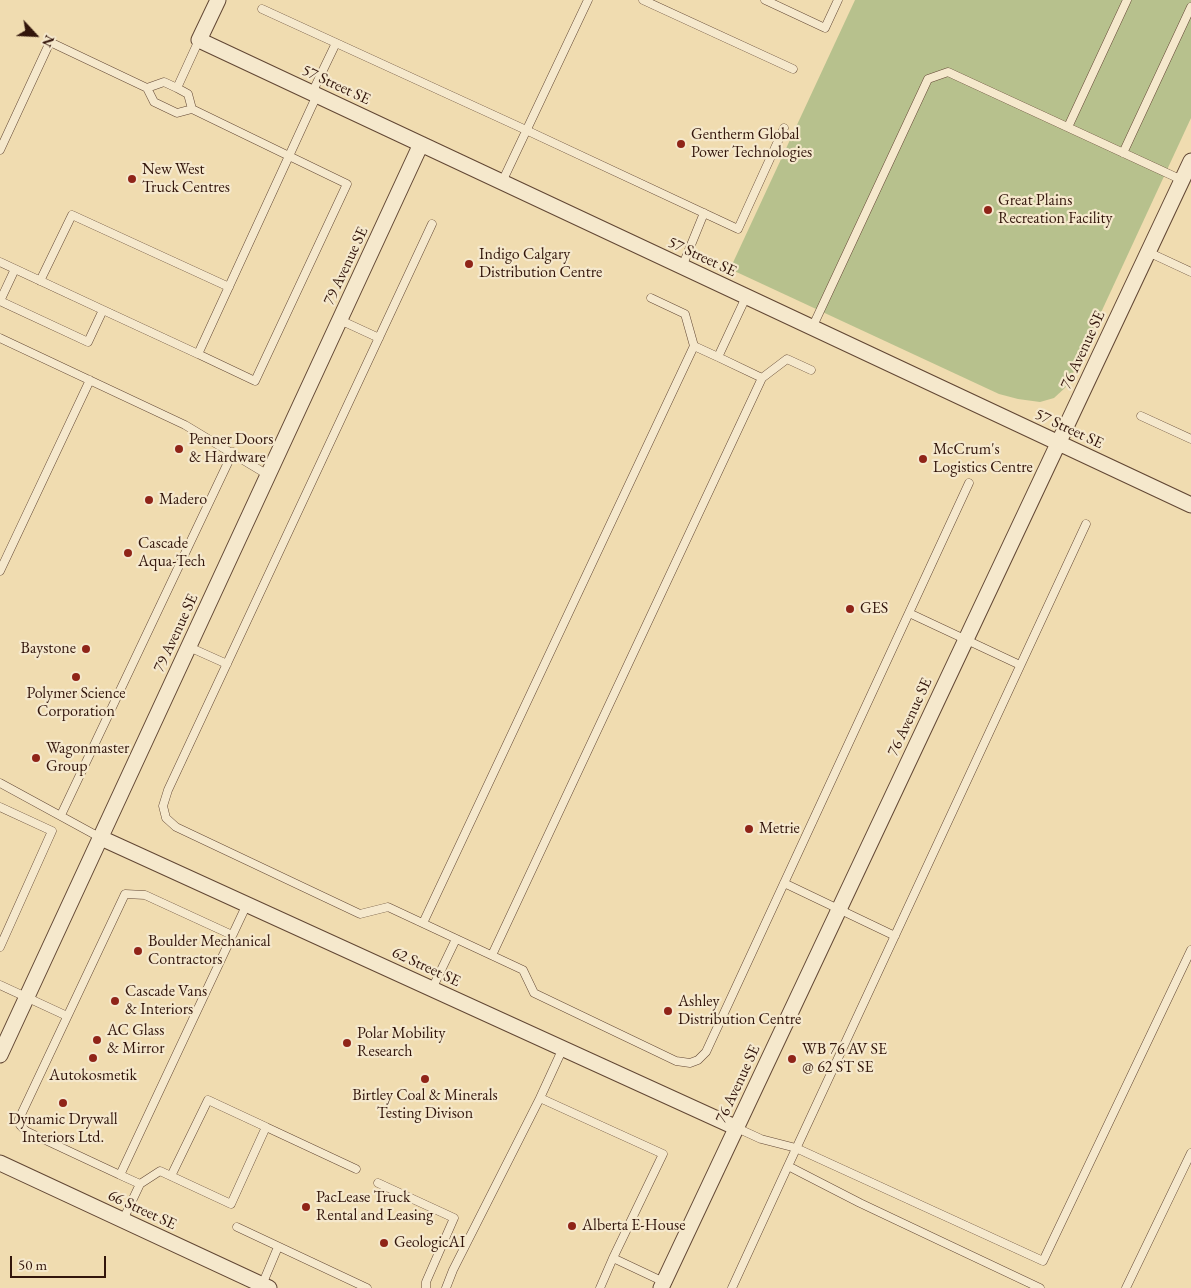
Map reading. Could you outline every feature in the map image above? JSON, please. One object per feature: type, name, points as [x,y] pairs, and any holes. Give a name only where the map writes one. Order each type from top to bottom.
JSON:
[{"type":"street","points":[[199,40],[218,0]]},
{"type":"street","name":"57 Street SE","points":[[199,40],[1191,505]]},
{"type":"street","name":"79 Avenue SE","points":[[0,1056],[421,144]]},
{"type":"street","name":"76 Avenue SE","points":[[663,1285],[1191,161]]},
{"type":"street","name":"62 Street SE","points":[[101,838],[737,1128]]},
{"type":"street","name":"66 Street SE","points":[[0,1163],[265,1286]]},
{"type":"lane","points":[[502,182],[588,0]]},
{"type":"lane","points":[[643,0],[794,69]]},
{"type":"lane","points":[[764,0],[825,28],[838,0]]},
{"type":"lane","points":[[1068,127],[1127,0]]},
{"type":"lane","points":[[1123,153],[1191,5],[1184,0]]},
{"type":"lane","points":[[262,9],[738,229],[784,128]]},
{"type":"lane","points":[[177,88],[199,40]]},
{"type":"lane","points":[[0,150],[50,42],[147,88],[154,102],[162,106],[177,113],[192,109],[347,184],[255,380],[0,262]]},
{"type":"lane","points":[[198,354],[289,156],[336,43]]},
{"type":"lane","points":[[812,328],[928,79],[948,72],[1182,180]]},
{"type":"lane","points":[[147,88],[164,82],[177,88],[188,94],[192,109]]},
{"type":"lane","points":[[682,267],[704,213]]},
{"type":"lane","points":[[40,281],[72,215],[229,287]]},
{"type":"lane","points":[[432,224],[168,790],[163,806],[166,818],[176,827],[360,914],[388,907],[424,923],[523,970],[534,993],[676,1061],[690,1063],[698,1060],[706,1052],[969,483]]},
{"type":"lane","points":[[1148,252],[1191,272]]},
{"type":"lane","points":[[15,269],[0,301],[88,342],[103,310]]},
{"type":"lane","points":[[718,357],[746,296]]},
{"type":"lane","points":[[424,923],[694,346],[685,314],[651,298]]},
{"type":"lane","points":[[340,320],[379,338]]},
{"type":"lane","points":[[0,338],[185,425],[233,452],[268,475]]},
{"type":"lane","points":[[694,346],[762,378]]},
{"type":"lane","points":[[492,955],[762,378],[787,359],[811,370]]},
{"type":"lane","points":[[0,571],[90,380]]},
{"type":"lane","points":[[1141,416],[1191,439]]},
{"type":"lane","points":[[61,815],[233,452]]},
{"type":"lane","points":[[732,1288],[1086,524]]},
{"type":"lane","points":[[909,613],[1020,665]]},
{"type":"lane","points":[[189,647],[227,664]]},
{"type":"lane","points":[[0,783],[101,838]]},
{"type":"lane","points":[[0,807],[52,831],[0,947]]},
{"type":"lane","points":[[784,883],[840,908],[863,922],[895,936]]},
{"type":"lane","points":[[140,1184],[26,1130],[20,1125],[19,1118],[125,894],[145,895],[232,935]]},
{"type":"lane","points":[[120,1175],[247,904]]},
{"type":"lane","points":[[432,989],[456,939]]},
{"type":"lane","points":[[737,1128],[762,1139],[796,1148],[1043,1261],[1191,950]]},
{"type":"lane","points":[[0,985],[67,1016]]},
{"type":"lane","points":[[446,1288],[453,1270],[540,1098],[563,1048]]},
{"type":"lane","points":[[540,1098],[663,1154],[600,1288]]},
{"type":"lane","points":[[171,1176],[208,1100],[356,1169]]},
{"type":"lane","points":[[123,1220],[140,1184],[160,1171],[231,1204],[266,1127]]},
{"type":"lane","points":[[1126,1288],[1191,1153]]},
{"type":"lane","points":[[788,1166],[860,1203],[1040,1288]]},
{"type":"lane","points":[[378,1183],[454,1218],[426,1282],[426,1288]]},
{"type":"lane","points":[[237,1227],[367,1288]]},
{"type":"lane","points":[[265,1286],[278,1246]]},
{"type":"lane","points":[[613,1258],[663,1285]]},
{"type":"green space","points":[[855,0],[1191,0],[1191,118],[1067,386],[1054,398],[1040,402],[999,394],[730,269]]},
{"type":"place","name":"Gentherm Global Power Technologies","points":[[681,144]]},
{"type":"place","name":"New West Truck Centres","points":[[132,179]]},
{"type":"place","name":"Great Plains Recreation Facility","points":[[988,210]]},
{"type":"place","name":"Indigo Calgary Distribution Centre","points":[[469,264]]},
{"type":"place","name":"Penner Doors & Hardware","points":[[179,449]]},
{"type":"place","name":"McCrum's Logistics Centre","points":[[923,459]]},
{"type":"place","name":"Madero","points":[[149,500]]},
{"type":"place","name":"Cascade Aqua-Tech","points":[[128,553]]},
{"type":"place","name":"GES","points":[[850,609]]},
{"type":"place","name":"Baystone","points":[[86,649]]},
{"type":"place","name":"Polymer Science Corporation","points":[[76,677]]},
{"type":"place","name":"Wagonmaster Group","points":[[36,758]]},
{"type":"place","name":"Metrie","points":[[749,829]]},
{"type":"place","name":"Boulder Mechanical Contractors","points":[[138,951]]},
{"type":"place","name":"Cascade Vans & Interiors","points":[[115,1001]]},
{"type":"place","name":"Ashley Distribution Centre","points":[[668,1011]]},
{"type":"place","name":"AC Glass & Mirror","points":[[97,1040]]},
{"type":"place","name":"Polar Mobility Research","points":[[347,1043]]},
{"type":"place","name":"Autokosmetik","points":[[93,1058]]},
{"type":"place","name":"WB 76 AV SE @ 62 ST SE","points":[[792,1059]]},
{"type":"place","name":"Birtley Coal & Minerals Testing Divison","points":[[425,1079]]},
{"type":"place","name":"Dynamic Drywall Interiors Ltd.","points":[[63,1103]]},
{"type":"place","name":"PacLease Truck Rental and Leasing","points":[[306,1207]]},
{"type":"place","name":"Alberta E-House","points":[[572,1226]]},
{"type":"place","name":"GeologicAI","points":[[384,1243]]}]
